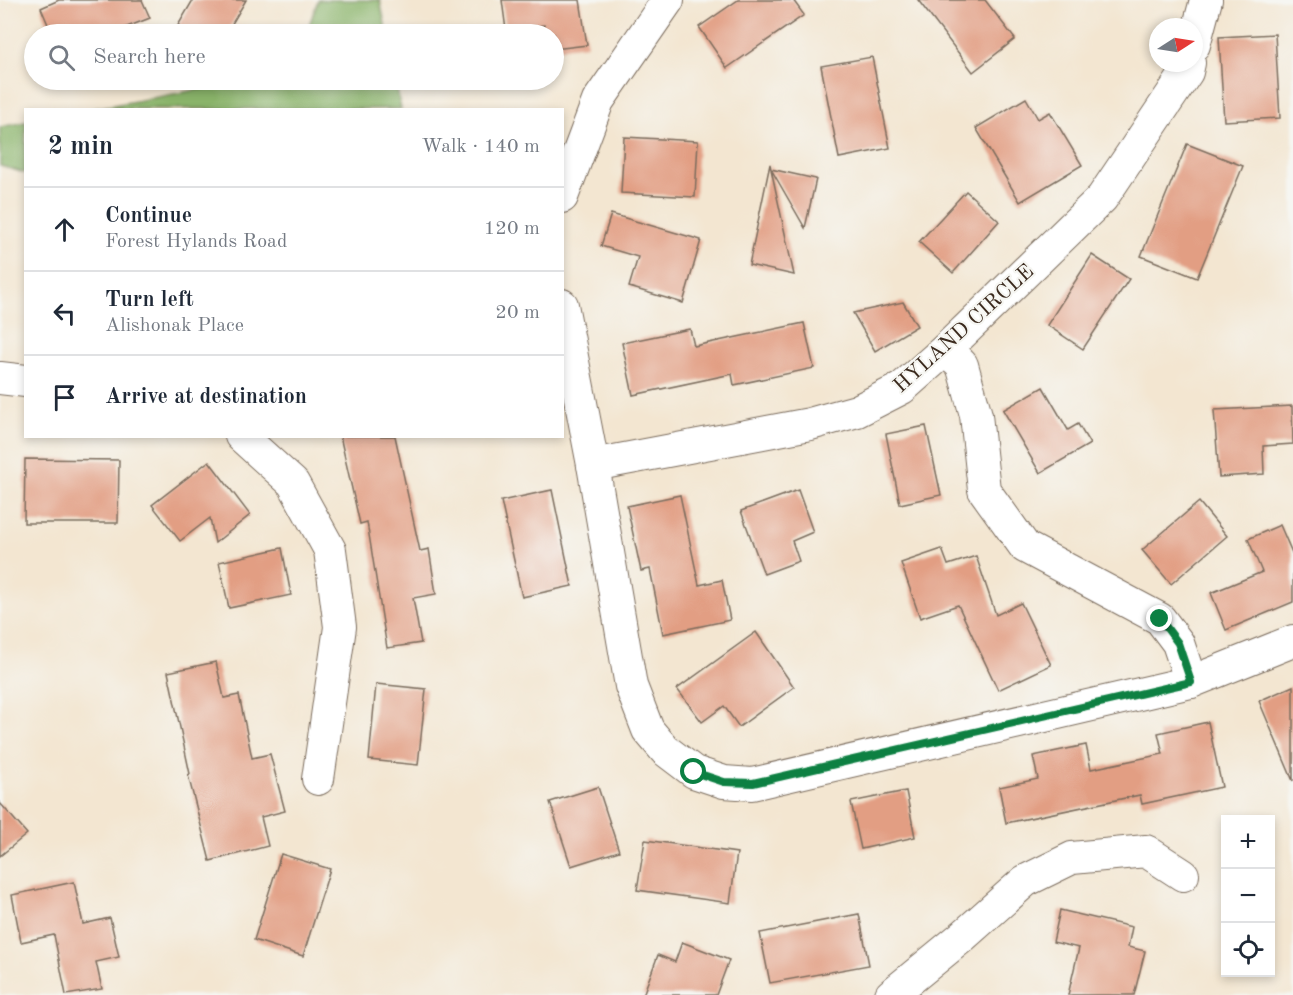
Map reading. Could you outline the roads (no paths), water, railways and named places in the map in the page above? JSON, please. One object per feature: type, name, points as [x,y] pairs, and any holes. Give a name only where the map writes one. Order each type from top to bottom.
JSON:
[{"type":"street","points":[[564,192],[598,101],[668,0]]},
{"type":"street","points":[[1201,18],[1206,0]]},
{"type":"street","name":"HYLAND CIRCLE","points":[[593,465],[810,424],[857,411],[902,388],[946,349],[1102,198],[1187,72]]},
{"type":"street","points":[[564,316],[593,465],[631,686],[648,730],[665,750],[694,772],[724,782],[753,783],[1191,682],[1293,642]]},
{"type":"street","points":[[946,349],[962,365],[976,415],[984,490],[1025,547],[1160,619],[1178,643],[1191,682]]},
{"type":"street","points":[[0,378],[24,381]]},
{"type":"street","points":[[243,438],[293,483],[330,550],[340,627],[318,780]]},
{"type":"street","points":[[891,995],[1025,881],[1072,858],[1146,851],[1183,875]]}]
